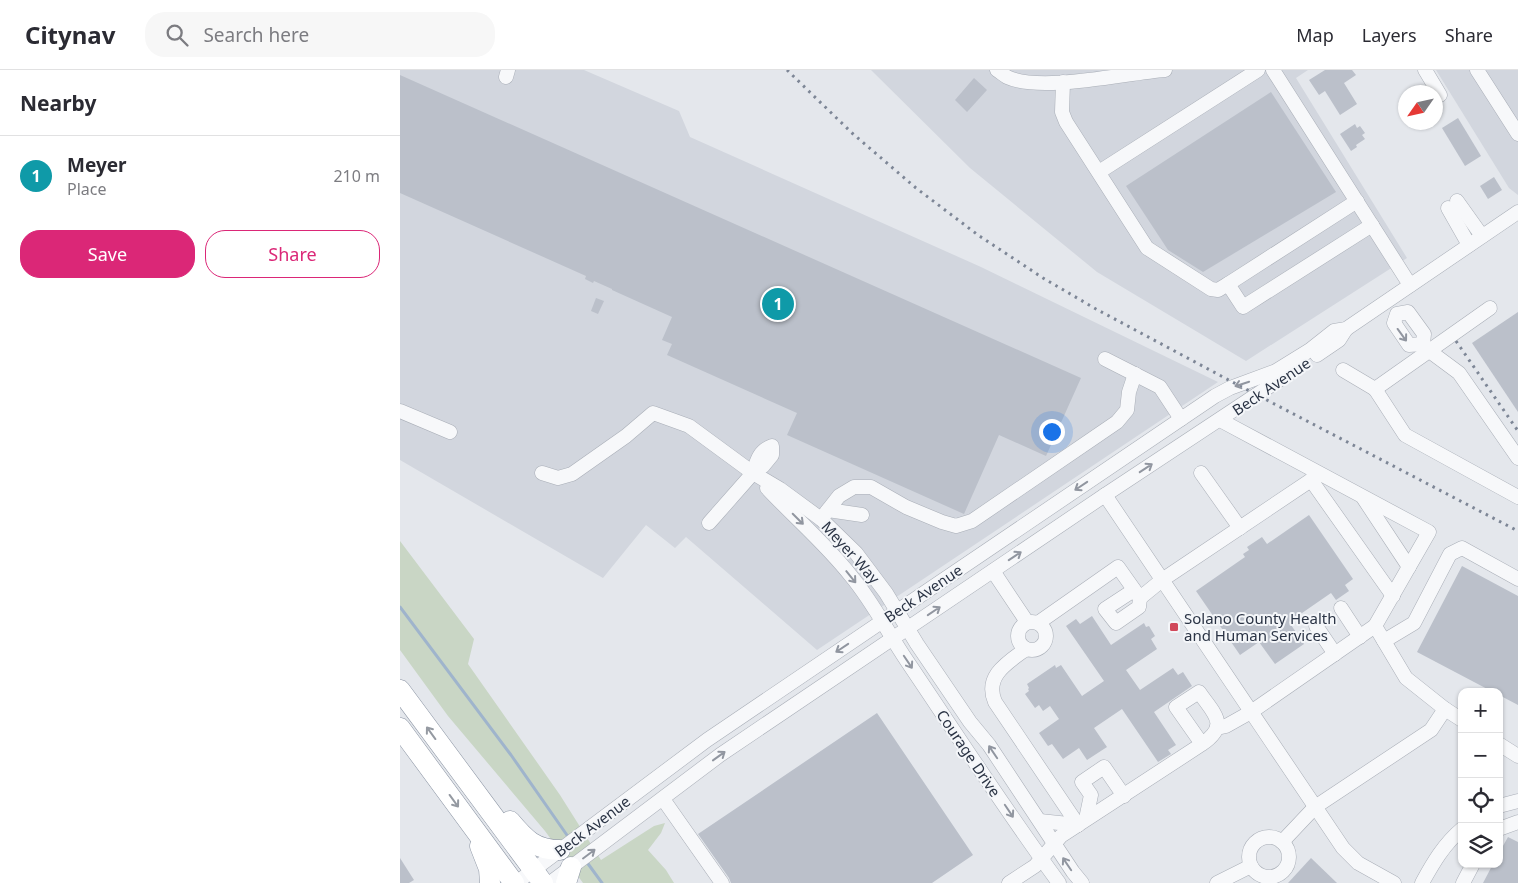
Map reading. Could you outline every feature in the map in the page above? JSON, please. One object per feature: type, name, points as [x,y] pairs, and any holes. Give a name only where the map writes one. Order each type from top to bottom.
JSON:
[{"type":"highway","points":[[400,690],[538,877]]},
{"type":"highway","points":[[400,728],[515,883]]},
{"type":"highway","points":[[453,762],[483,790],[519,832],[534,845],[546,850],[560,850]]},
{"type":"highway","points":[[474,828],[489,869],[490,883]]},
{"type":"street","points":[[997,70],[1007,77],[1029,82],[1063,82],[1098,74],[1165,70]]},
{"type":"street","points":[[1099,172],[1258,70]]},
{"type":"street","points":[[1274,70],[1410,285]]},
{"type":"street","points":[[1425,70],[1434,85]]},
{"type":"street","points":[[1477,70],[1518,134]]},
{"type":"street","points":[[1063,82],[1062,112],[1066,122],[1147,248],[1211,289],[1218,290],[1228,284],[1357,201]]},
{"type":"street","points":[[1452,205],[1461,217],[1482,236]]},
{"type":"street","name":"Beck Avenue","points":[[550,883],[569,875],[662,798],[720,755],[1105,495],[1339,340],[1346,329],[1518,212]]},
{"type":"street","points":[[1461,217],[1469,245]]},
{"type":"street","points":[[1228,284],[1243,307],[1372,225]]},
{"type":"street","points":[[1388,300],[1397,314],[1408,312],[1424,334],[1426,347],[1459,372],[1518,458]]},
{"type":"street","points":[[1374,389],[1426,347],[1490,308]]},
{"type":"street","name":"Beck Avenue","points":[[515,883],[538,877],[560,850],[706,740],[1223,391],[1276,372],[1310,350],[1334,331],[1346,329]]},
{"type":"street","points":[[1105,359],[1160,387],[1181,419]]},
{"type":"street","points":[[1343,370],[1374,389],[1405,435],[1518,497]]},
{"type":"street","points":[[824,514],[839,496],[854,487],[871,487],[906,507],[942,522],[956,526],[972,521],[1117,422],[1126,410],[1135,374]]},
{"type":"street","points":[[400,410],[450,432]]},
{"type":"street","name":"Meyer Way","points":[[542,473],[558,478],[572,474],[626,436],[653,413],[689,426],[753,473],[824,514],[881,585],[908,628]]},
{"type":"street","points":[[1218,728],[1226,726],[1251,712],[1375,626],[1429,532],[1363,497],[1316,477],[1220,420]]},
{"type":"street","points":[[709,523],[753,473]]},
{"type":"street","name":"Meyer Way","points":[[753,473],[851,576],[882,621]]},
{"type":"street","points":[[1201,473],[1240,528]]},
{"type":"street","points":[[993,571],[1033,623],[1045,629],[1045,642],[1043,646],[1035,650],[1026,649],[1019,643],[1018,633],[1020,628],[1033,623],[1118,567],[1137,594],[1162,580],[1316,477]]},
{"type":"street","points":[[1316,477],[1393,596]]},
{"type":"street","points":[[1105,495],[1343,848],[1358,863],[1386,881]]},
{"type":"street","points":[[824,514],[862,515],[839,496]]},
{"type":"street","points":[[1363,497],[1409,567]]},
{"type":"street","points":[[1384,641],[1414,624],[1450,554],[1462,548],[1518,579]]},
{"type":"street","points":[[1341,608],[1360,637]]},
{"type":"street","name":"Courage Drive","points":[[882,621],[1059,883]]},
{"type":"street","points":[[1316,626],[1335,654]]},
{"type":"street","points":[[1375,626],[1406,678],[1458,717]]},
{"type":"street","name":"Courage Drive","points":[[908,628],[970,722],[989,746],[1040,821],[1072,872],[1082,883]]},
{"type":"street","points":[[1026,649],[998,672],[991,688],[992,696],[1082,822]]},
{"type":"street","points":[[1009,883],[1035,866],[1061,836],[1124,796],[1202,744],[1212,737],[1218,728],[1217,719],[1199,692],[1176,707],[1202,744]]},
{"type":"street","points":[[1282,842],[1315,807],[1431,730],[1445,709]]},
{"type":"street","points":[[1503,747],[1518,756]]},
{"type":"street","points":[[1082,822],[1091,795],[1082,782],[1104,767],[1124,796]]},
{"type":"street","points":[[662,798],[722,883]]},
{"type":"street","points":[[1503,805],[1518,801]]},
{"type":"street","points":[[1040,821],[1082,822]]},
{"type":"street","points":[[1503,828],[1518,822]]},
{"type":"street","points":[[1422,883],[1435,860],[1452,837],[1458,832]]},
{"type":"street","points":[[1275,838],[1282,842],[1289,855],[1288,863],[1278,875],[1262,876],[1251,866],[1248,859],[1249,851],[1259,839],[1275,838]]},
{"type":"street","points":[[1217,883],[1251,866]]},
{"type":"street","points":[[1463,883],[1471,868]]},
{"type":"shaded area","points":[[400,70],[584,70],[679,111],[690,137],[981,267],[1218,382],[817,650],[686,537],[675,548],[646,525],[603,578],[400,460]]},
{"type":"shaded area","points":[[871,70],[1308,70],[1296,78],[1407,258],[1246,361],[1097,272],[970,168]]},
{"type":"shaded area","points":[[1436,70],[1518,70],[1518,195],[1509,188]]},
{"type":"green space","points":[[400,541],[474,639],[468,664],[560,795],[601,860],[654,826],[665,823],[661,833],[648,850],[666,870],[674,883],[583,883],[545,831],[448,716],[400,650]]},
{"type":"building","points":[[1325,70],[1352,70],[1356,75],[1344,83],[1357,104],[1340,115],[1325,91],[1319,95],[1309,80]]},
{"type":"building","points":[[400,75],[1081,378],[1046,456],[999,435],[964,514],[787,435],[797,413],[667,355],[672,344],[662,340],[672,317],[594,281],[593,283],[585,279],[586,276],[400,193]]},
{"type":"building","points":[[974,78],[987,90],[967,112],[955,100]]},
{"type":"building","points":[[1271,92],[1336,192],[1203,272],[1168,250],[1126,186]]},
{"type":"building","points":[[1458,118],[1481,156],[1465,166],[1443,127]]},
{"type":"building","points":[[1355,124],[1357,128],[1360,126],[1365,133],[1362,135],[1365,139],[1351,151],[1340,134]]},
{"type":"building","points":[[1494,177],[1502,190],[1488,199],[1480,186]]},
{"type":"building","points":[[596,298],[604,301],[598,314],[591,311]]},
{"type":"building","points":[[1518,312],[1518,412],[1472,343]]},
{"type":"building","points":[[1309,515],[1353,579],[1345,585],[1349,591],[1336,600],[1331,593],[1289,622],[1304,644],[1275,664],[1259,642],[1240,655],[1196,591],[1245,557],[1243,554],[1249,550],[1247,547],[1262,537],[1267,544]]},
{"type":"building","points":[[1462,566],[1518,596],[1518,705],[1503,697],[1503,688],[1485,688],[1417,652]]},
{"type":"building","points":[[1092,616],[1111,645],[1144,623],[1146,627],[1149,626],[1155,636],[1151,639],[1157,649],[1126,670],[1140,690],[1173,668],[1178,675],[1183,672],[1192,686],[1154,712],[1176,745],[1168,750],[1171,754],[1158,762],[1122,709],[1094,728],[1107,747],[1087,760],[1079,748],[1063,759],[1052,744],[1048,746],[1039,733],[1059,719],[1050,706],[1043,711],[1039,705],[1035,708],[1025,694],[1029,691],[1027,684],[1055,665],[1056,668],[1061,665],[1082,696],[1104,681],[1066,626],[1076,619],[1080,624]]},
{"type":"building","points":[[877,713],[973,855],[932,883],[731,883],[698,834]]},
{"type":"building","points":[[1508,837],[1518,842],[1518,883],[1483,883],[1491,868],[1503,868],[1503,846]]},
{"type":"building","points":[[400,858],[414,880],[409,883],[400,883]]},
{"type":"building","points":[[1311,858],[1337,883],[1288,883]]},
{"type":"waterway","points":[[400,607],[511,755],[569,838]]},
{"type":"waterway","points":[[586,861],[602,883]]},
{"type":"railway","points":[[787,70],[852,133],[916,188],[978,235],[1043,278],[1096,309],[1238,385],[1518,531]]},
{"type":"railway","points":[[1456,341],[1518,431]]},
{"type":"place","name":"Meyer","points":[[778,304]]},
{"type":"place","name":"Solano County Health and Human Services","points":[[1174,627]]}]
